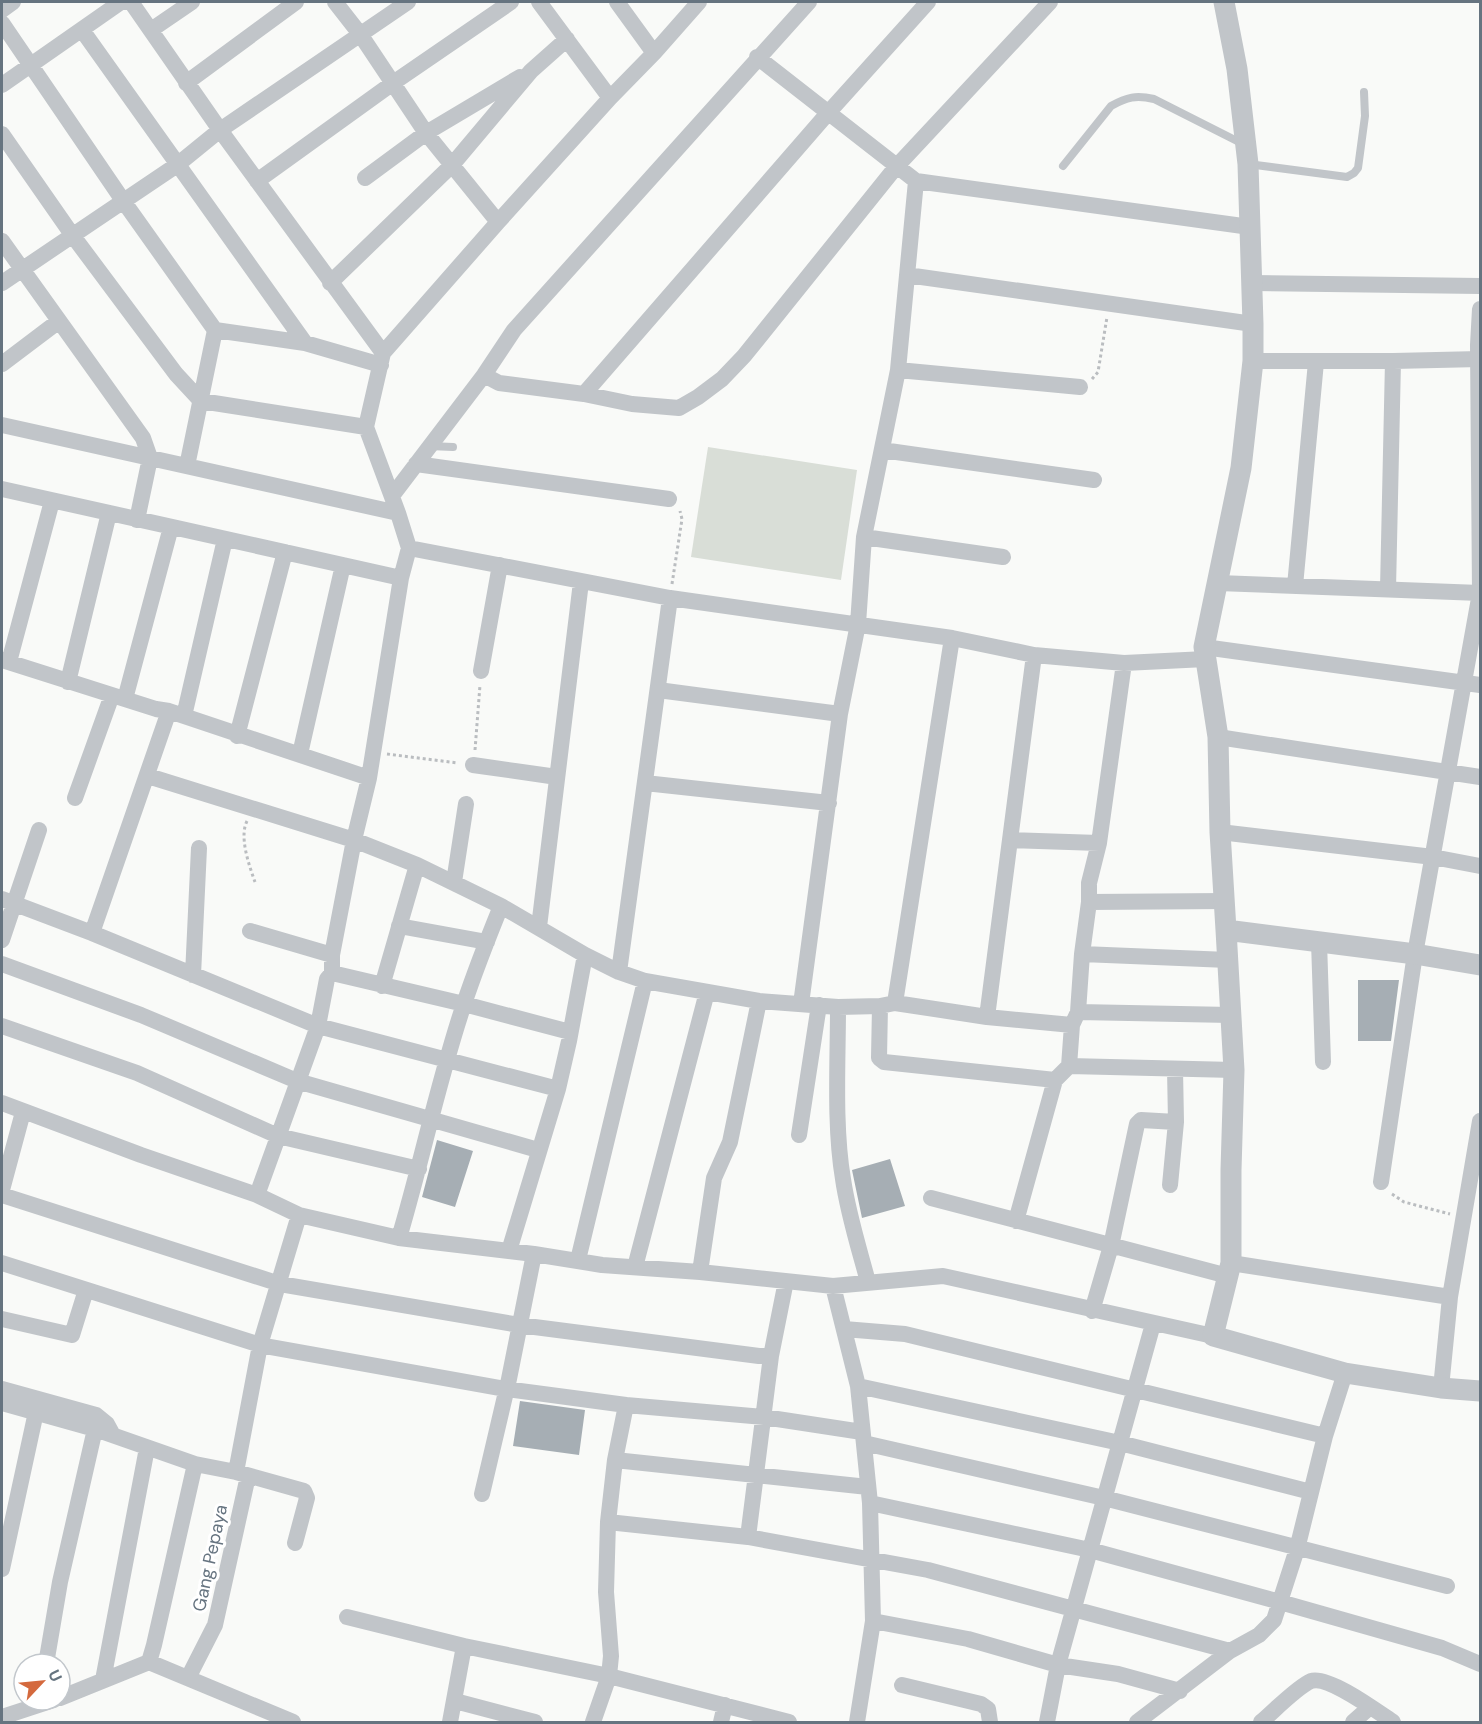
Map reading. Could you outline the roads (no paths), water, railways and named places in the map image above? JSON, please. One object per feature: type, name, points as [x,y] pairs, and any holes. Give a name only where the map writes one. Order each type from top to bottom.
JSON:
[{"type":"street","points":[[2,10],[14,2]]},
{"type":"street","points":[[2,85],[122,2],[131,2],[382,359]]},
{"type":"street","points":[[151,30],[189,2]]},
{"type":"street","points":[[186,83],[296,2]]},
{"type":"street","points":[[334,2],[360,34],[426,133],[498,222]]},
{"type":"street","points":[[2,283],[124,202],[177,165],[220,130],[408,2]]},
{"type":"street","points":[[257,181],[511,2]]},
{"type":"street","points":[[539,2],[610,98]]},
{"type":"street","points":[[617,2],[654,53]]},
{"type":"street","points":[[257,1195],[318,1026],[327,979],[332,973],[332,955],[374,752],[402,578],[409,548],[366,427],[382,359],[498,222],[699,2]]},
{"type":"street","points":[[392,496],[484,375],[514,330],[757,57],[809,2]]},
{"type":"street","points":[[584,394],[828,113],[928,2]]},
{"type":"street","points":[[484,375],[499,383],[584,394],[632,404],[679,408],[698,398],[722,379],[744,356],[896,167],[1050,2]]},
{"type":"street","points":[[1213,1336],[1229,1269],[1234,1070],[1220,832],[1218,737],[1205,653],[1241,468],[1253,361],[1247,155],[1237,69],[1224,2]]},
{"type":"street","points":[[2,23],[124,202],[215,330],[305,343],[382,359]]},
{"type":"street","points":[[82,30],[305,343]]},
{"type":"street","points":[[330,283],[452,165],[531,71],[567,39]]},
{"type":"street","points":[[757,57],[916,182],[1250,227]]},
{"type":"street","points":[[365,178],[426,133],[531,71]]},
{"type":"street","points":[[2,134],[73,236],[176,374],[201,401],[366,427]]},
{"type":"street","points":[[801,1004],[840,714],[858,624],[864,537],[898,370],[916,182]]},
{"type":"street","points":[[2,240],[143,438],[150,458],[137,520]]},
{"type":"street","points":[[908,275],[1253,324]]},
{"type":"street","points":[[1252,283],[1480,286]]},
{"type":"street","points":[[1381,1182],[1415,954],[1448,771],[1473,684],[1480,593],[1480,309]]},
{"type":"street","points":[[2,364],[59,321]]},
{"type":"street","points":[[187,466],[215,330]]},
{"type":"street","points":[[1253,361],[1479,359]]},
{"type":"street","points":[[1388,589],[1393,360]]},
{"type":"street","points":[[1295,586],[1316,362]]},
{"type":"street","points":[[898,370],[1080,387]]},
{"type":"street","points":[[2,425],[398,513]]},
{"type":"street","points":[[882,450],[1094,480]]},
{"type":"street","points":[[416,464],[669,500]]},
{"type":"street","points":[[2,489],[402,578]]},
{"type":"street","points":[[52,501],[5,661],[156,709],[176,713],[369,778]]},
{"type":"street","points":[[68,682],[109,513]]},
{"type":"street","points":[[75,798],[119,697],[171,527]]},
{"type":"street","points":[[864,537],[1003,557]]},
{"type":"street","points":[[92,933],[148,776],[176,713],[225,539]]},
{"type":"street","points":[[409,548],[670,598],[952,638],[1034,654],[1124,663],[1205,653],[1473,684]]},
{"type":"street","points":[[237,735],[285,552]]},
{"type":"street","points":[[300,754],[344,565]]},
{"type":"street","points":[[482,671],[500,565]]},
{"type":"street","points":[[539,927],[581,582]]},
{"type":"street","points":[[1218,583],[1480,593]]},
{"type":"street","points":[[620,972],[670,598]]},
{"type":"street","points":[[952,638],[879,1058],[884,1062],[1055,1080]]},
{"type":"street","points":[[987,1017],[1034,654]]},
{"type":"street","points":[[1016,1221],[1055,1080],[1069,1066],[1089,902],[1089,884],[1099,843],[1124,663]]},
{"type":"street","points":[[658,690],[840,714]]},
{"type":"street","points":[[1218,737],[1480,777]]},
{"type":"street","points":[[473,765],[557,777]]},
{"type":"street","points":[[148,776],[354,840],[417,865],[501,906],[585,955],[645,981],[759,1001],[838,1007],[887,1004],[987,1017],[1075,1019],[1231,1014]]},
{"type":"street","points":[[645,783],[829,803]]},
{"type":"street","points":[[454,882],[466,804]]},
{"type":"street","points":[[2,940],[8,901],[39,830]]},
{"type":"street","points":[[1220,832],[1433,857],[1480,866]]},
{"type":"street","points":[[1011,840],[1099,843]]},
{"type":"street","points":[[193,975],[199,848]]},
{"type":"street","points":[[382,986],[417,865]]},
{"type":"street","points":[[8,901],[318,1026],[558,1089]]},
{"type":"street","points":[[1089,902],[1225,901]]},
{"type":"street","points":[[399,1238],[419,1169],[430,1117],[464,1004],[501,906]]},
{"type":"street","points":[[399,926],[487,942]]},
{"type":"street","points":[[1227,930],[1415,954],[1480,965]]},
{"type":"street","points":[[250,931],[332,955]]},
{"type":"street","points":[[1319,942],[1323,1062]]},
{"type":"street","points":[[1082,954],[1228,960]]},
{"type":"street","points":[[509,1251],[558,1089],[585,955]]},
{"type":"street","points":[[2,964],[141,1015],[297,1081],[430,1117],[538,1150]]},
{"type":"street","points":[[332,973],[570,1032]]},
{"type":"street","points":[[578,1260],[645,981]]},
{"type":"street","points":[[635,1267],[707,992]]},
{"type":"street","points":[[700,1272],[714,1178],[730,1142],[759,1001]]},
{"type":"street","points":[[798,1134],[819,1005]]},
{"type":"street","points":[[838,1007],[838,1113],[842,1178],[868,1282]]},
{"type":"street","points":[[2,1026],[137,1073],[278,1136],[419,1169]]},
{"type":"street","points":[[1069,1066],[1234,1070]]},
{"type":"street","points":[[1170,1185],[1176,1122],[1175,1069]]},
{"type":"street","points":[[2,1103],[257,1195],[299,1215],[399,1238],[602,1264],[833,1286],[943,1276],[1092,1311],[1213,1336],[1345,1373],[1441,1388],[1480,1391]]},
{"type":"street","points":[[2,1190],[23,1112]]},
{"type":"street","points":[[1092,1311],[1111,1246],[1137,1124],[1141,1120],[1176,1122]]},
{"type":"street","points":[[1441,1388],[1450,1297],[1480,1121]]},
{"type":"street","points":[[2,1195],[280,1284],[519,1325],[771,1356]]},
{"type":"street","points":[[931,1198],[1111,1246],[1229,1269],[1450,1297]]},
{"type":"street","name":"Gang Pepaya","points":[[188,1678],[215,1625],[242,1474],[260,1345],[299,1215]]},
{"type":"street","points":[[482,1494],[534,1254]]},
{"type":"street","points":[[2,1263],[260,1345],[506,1389],[626,1404],[764,1417],[863,1437],[1448,1586]]},
{"type":"street","points":[[748,1537],[771,1356],[786,1281]]},
{"type":"street","points":[[833,1286],[858,1386],[869,1495],[873,1621],[857,1722]]},
{"type":"street","points":[[2,1319],[72,1335],[86,1290]]},
{"type":"street","points":[[1047,1722],[1058,1665],[1153,1324]]},
{"type":"street","points":[[844,1329],[905,1334],[1325,1436]]},
{"type":"street","points":[[1137,1722],[1230,1651],[1259,1635],[1274,1620],[1297,1549],[1325,1436],[1345,1373]]},
{"type":"street","points":[[858,1386],[1120,1443],[1311,1492]]},
{"type":"street","points":[[2,1389],[96,1415],[107,1424],[113,1436]]},
{"type":"street","points":[[2,1403],[95,1429],[195,1464],[242,1474],[305,1492],[307,1498],[296,1543]]},
{"type":"street","points":[[593,1722],[609,1676],[611,1656],[606,1592],[608,1522],[615,1460],[626,1404]]},
{"type":"street","points":[[2,1569],[36,1412]]},
{"type":"street","points":[[48,1652],[60,1582],[95,1429]]},
{"type":"street","points":[[103,1680],[147,1448]]},
{"type":"street","points":[[615,1460],[756,1474],[869,1495],[1090,1550],[1280,1602],[1442,1648],[1480,1664]]},
{"type":"street","points":[[149,1662],[195,1464]]},
{"type":"street","points":[[608,1522],[748,1537],[928,1570],[1230,1651]]},
{"type":"street","points":[[347,1617],[464,1646],[609,1676],[789,1722]]},
{"type":"street","points":[[873,1621],[968,1639],[1058,1665],[1118,1674],[1180,1691]]},
{"type":"street","points":[[450,1722],[464,1646]]},
{"type":"street","points":[[72,1693],[149,1662],[293,1722]]},
{"type":"street","points":[[1261,1722],[1314,1680],[1324,1681],[1393,1722]]},
{"type":"street","points":[[902,1685],[981,1704],[988,1709],[990,1722]]},
{"type":"street","points":[[455,1701],[535,1722]]},
{"type":"street","points":[[721,1722],[725,1705]]},
{"type":"street","points":[[1353,1722],[1370,1707]]},
{"type":"lane","points":[[1063,166],[1111,106],[1121,100],[1139,96],[1154,99],[1247,155],[1347,177],[1358,168],[1364,127],[1364,92]]},
{"type":"lane","points":[[429,446],[453,447]]}]
